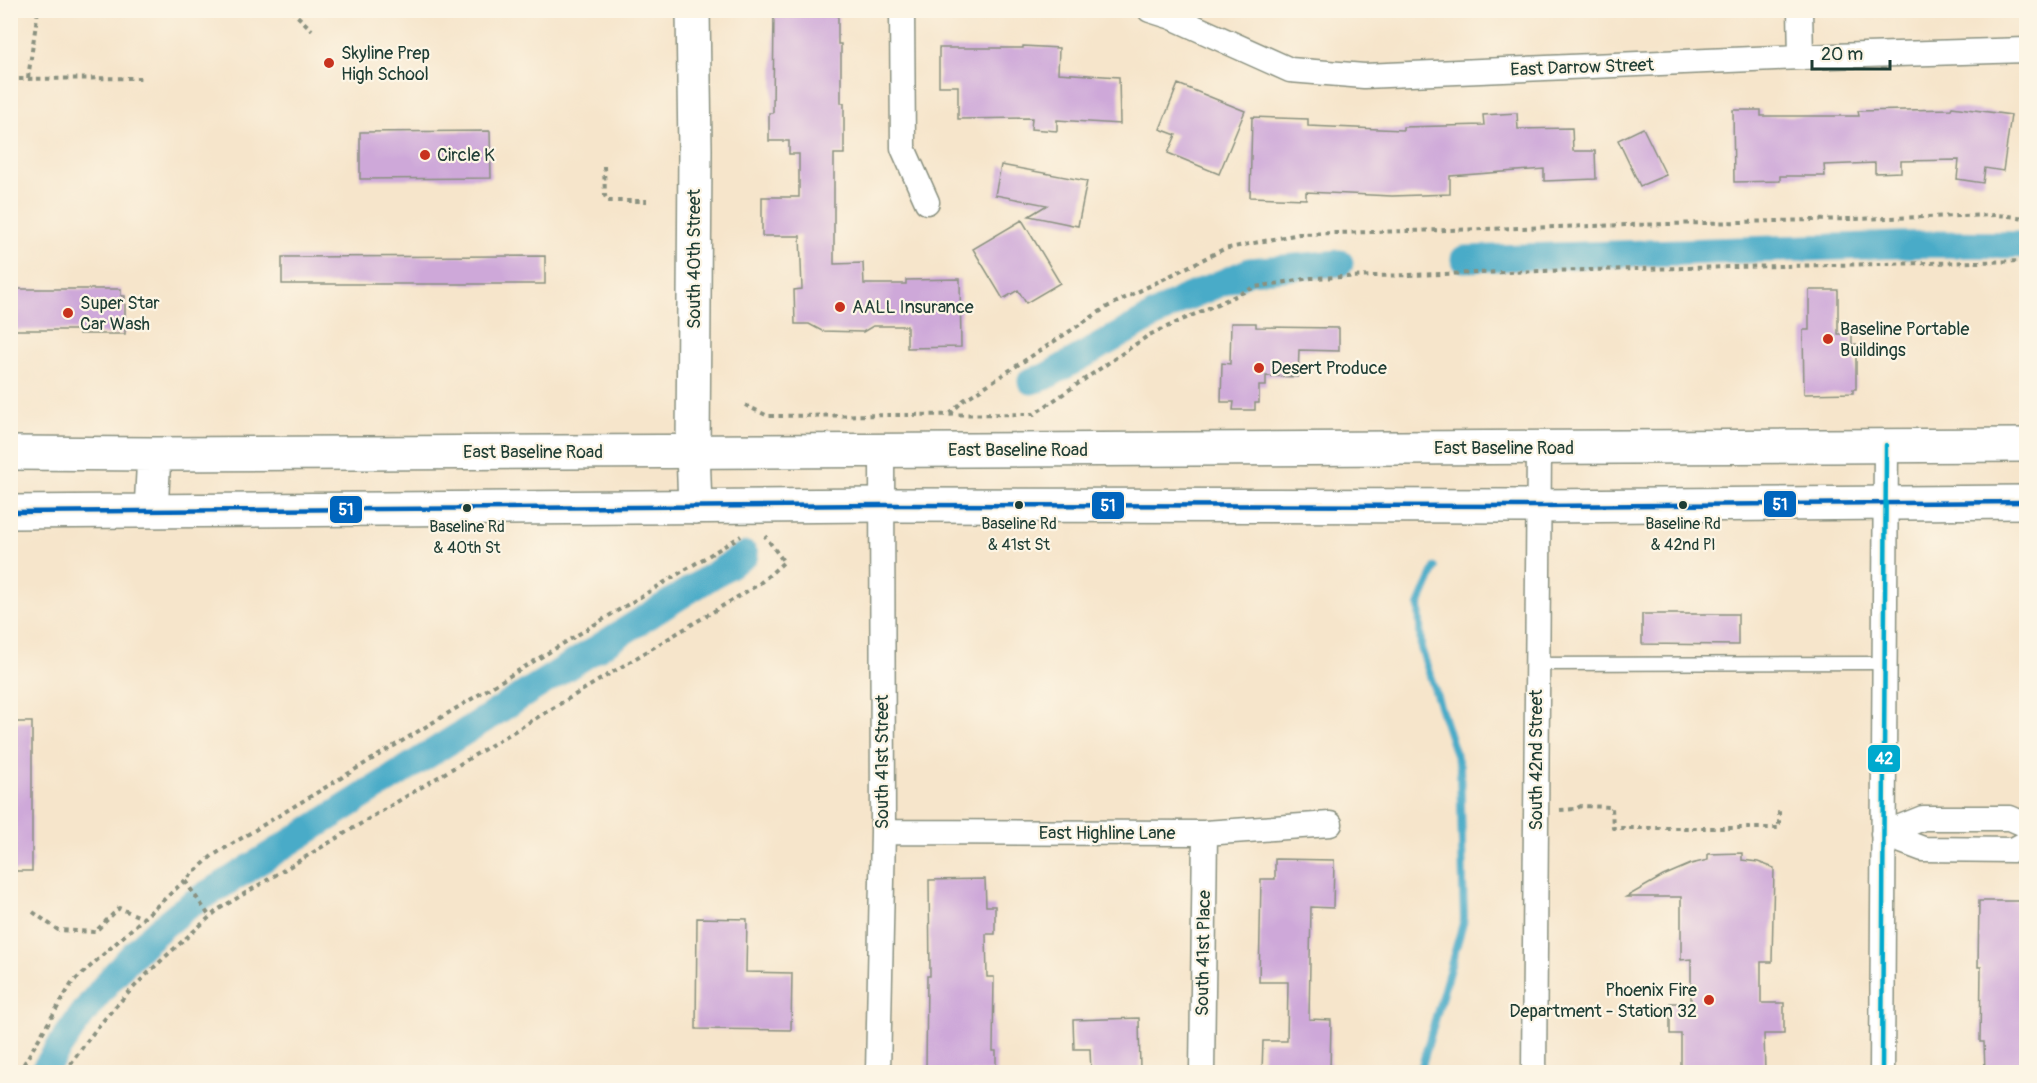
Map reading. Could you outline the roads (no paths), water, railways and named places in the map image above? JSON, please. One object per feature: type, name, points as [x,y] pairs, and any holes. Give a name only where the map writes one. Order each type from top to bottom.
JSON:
[{"type":"main road","name":"South 40th Street","points":[[693,10],[695,507]]},
{"type":"main road","name":"East Baseline Road","points":[[10,453],[2026,445]]},
{"type":"main road","points":[[151,511],[154,454]]},
{"type":"main road","points":[[10,512],[881,505],[1538,506],[2026,502]]},
{"type":"street","points":[[902,10],[903,148],[927,202]]},
{"type":"street","name":"East Darrow Street","points":[[1150,10],[1172,17],[1290,70],[1364,76],[1801,57],[2026,50]]},
{"type":"street","points":[[1800,10],[1801,57]]},
{"type":"street","points":[[1882,1072],[1886,445]]},
{"type":"street","name":"South 42nd Street","points":[[1534,1072],[1539,447]]},
{"type":"street","name":"South 41st Street","points":[[878,1072],[883,832],[882,451]]},
{"type":"street","points":[[1883,834],[1923,818],[2010,818],[2026,825]]},
{"type":"street","points":[[1993,818],[1993,850]]},
{"type":"street","name":"East Highline Lane","points":[[883,832],[1205,833],[1330,824]]},
{"type":"street","name":"South 41st Place","points":[[1202,1072],[1205,833]]},
{"type":"street","points":[[1883,834],[1923,849],[2013,850],[2026,843]]},
{"type":"lane","points":[[1537,664],[1885,663]]},
{"type":"waterway","points":[[1464,259],[1932,244],[2026,245]]},
{"type":"waterway","points":[[1031,381],[1045,377],[1183,299],[1250,271],[1340,263]]},
{"type":"waterway","points":[[43,1072],[78,1020],[120,969],[143,945],[192,903],[745,555]]},
{"type":"waterway","points":[[1420,1072],[1464,920],[1460,767],[1421,648],[1419,605],[1435,568]]},
{"type":"place","name":"Skyline Prep High School","points":[[329,63]]},
{"type":"place","name":"Circle K","points":[[425,155]]},
{"type":"place","name":"AALL Insurance","points":[[840,307]]},
{"type":"place","name":"Super Star Car Wash","points":[[68,313]]},
{"type":"place","name":"Baseline Portable Buildings","points":[[1828,339]]},
{"type":"place","name":"Desert Produce","points":[[1259,368]]},
{"type":"place","name":"Baseline Rd & 41st St","points":[[1019,505]]},
{"type":"place","name":"Baseline Rd & 42nd Pl","points":[[1683,505]]},
{"type":"place","name":"Baseline Rd & 40th St","points":[[467,508]]},
{"type":"place","name":"Phoenix Fire Department - Station 32","points":[[1709,1000]]}]
